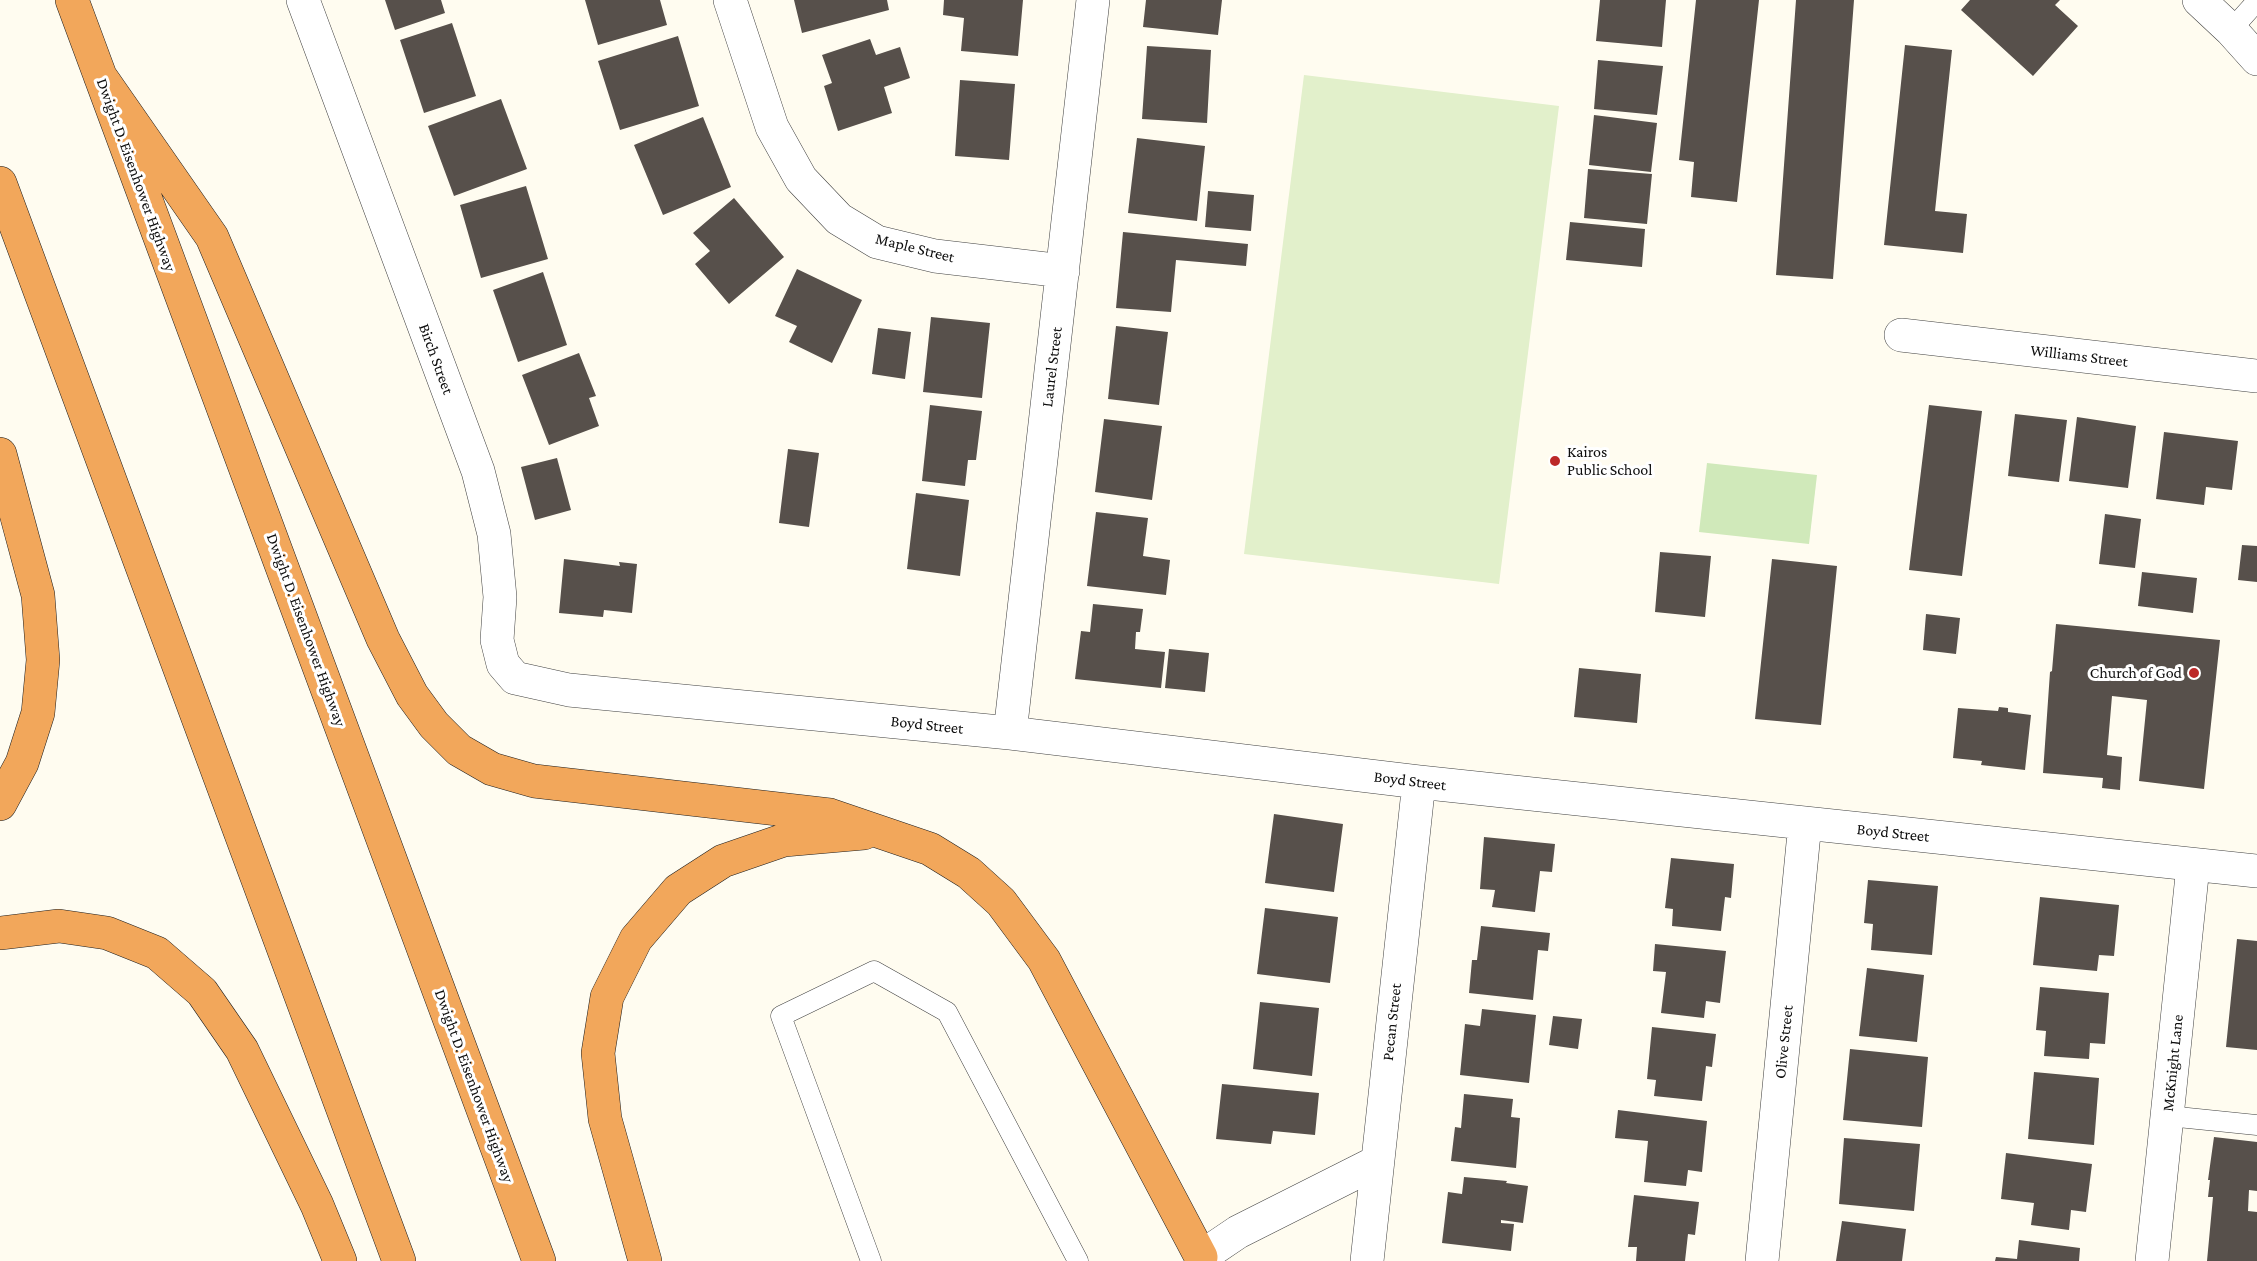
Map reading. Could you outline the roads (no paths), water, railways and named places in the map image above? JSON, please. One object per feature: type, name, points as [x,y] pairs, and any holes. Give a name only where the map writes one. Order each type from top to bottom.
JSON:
[{"type":"highway","name":"Dwight D. Eisenhower Highway","points":[[72,0],[539,1261]]},
{"type":"highway","points":[[100,76],[212,237],[383,639],[412,695],[434,725],[459,750],[492,769],[534,781],[830,815],[930,849],[969,873],[1000,902],[1044,960],[1197,1259]]},
{"type":"highway","points":[[0,183],[399,1261]]},
{"type":"highway","points":[[0,454],[38,595],[43,660],[38,713],[22,763],[0,804]]},
{"type":"highway","points":[[645,1261],[605,1119],[598,1053],[607,997],[636,939],[678,890],[723,861],[784,840],[882,832]]},
{"type":"highway","points":[[0,933],[59,926],[107,933],[157,953],[202,992],[242,1050],[317,1205],[340,1261]]},
{"type":"street","name":"Birch Street","points":[[303,0],[478,471],[494,534],[500,597],[497,640],[503,664],[515,678],[562,688]]},
{"type":"street","name":"Maple Street","points":[[730,0],[772,127],[801,179],[838,219],[877,242],[935,256],[1063,272]]},
{"type":"street","name":"Laurel Street","points":[[1010,733],[1093,0]]},
{"type":"street","points":[[2199,0],[2257,59]]},
{"type":"street","name":"Williams Street","points":[[1901,335],[2257,376]]},
{"type":"street","name":"Boyd Street","points":[[562,688],[1010,733],[1419,782],[2257,871]]},
{"type":"street","name":"Pecan Street","points":[[1367,1261],[1419,782]]},
{"type":"street","name":"Olive Street","points":[[1762,1261],[1805,823]]},
{"type":"street","name":"McKnight Lane","points":[[2152,1261],[2193,866]]},
{"type":"street","points":[[1197,1259],[1233,1235],[1377,1162]]},
{"type":"lane","points":[[2231,30],[2257,1]]},
{"type":"lane","points":[[871,1261],[781,1016],[874,971],[947,1012],[1077,1261]]},
{"type":"lane","points":[[2168,1116],[2257,1125]]},
{"type":"place","name":"Kairos Public School","points":[[1555,461]]},
{"type":"place","name":"Church of God","points":[[2194,673]]}]
